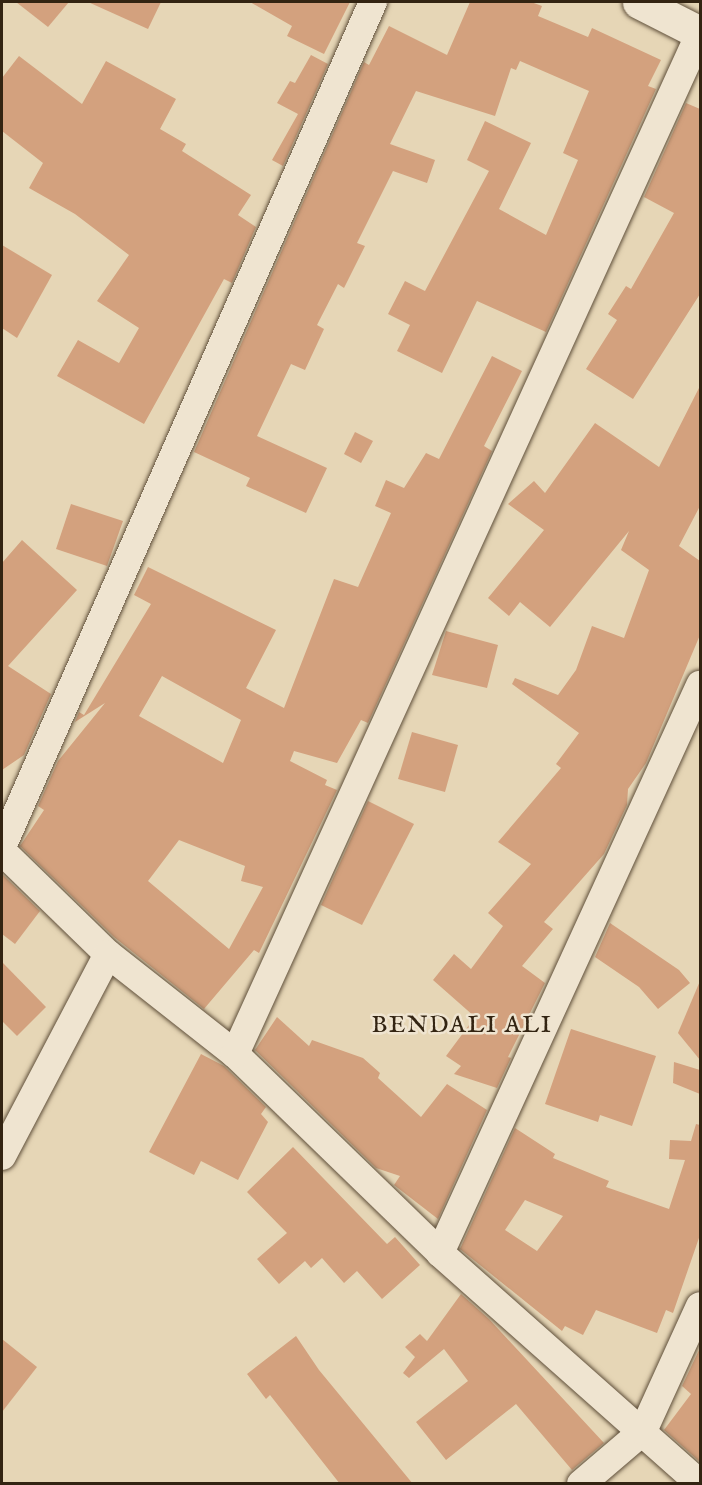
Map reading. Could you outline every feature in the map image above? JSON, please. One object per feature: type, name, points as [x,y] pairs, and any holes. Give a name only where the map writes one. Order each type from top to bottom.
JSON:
[{"type":"main road","points":[[639,2],[700,33]]},
{"type":"street","points":[[373,2],[2,849],[108,954],[235,1054],[441,1253],[700,1484]]},
{"type":"street","points":[[235,1054],[700,33]]},
{"type":"street","points":[[441,1253],[700,685]]},
{"type":"street","points":[[2,1156],[108,954]]},
{"type":"street","points":[[581,1484],[643,1431],[700,1306]]},
{"type":"building","points":[[16,2],[69,2],[48,27]]},
{"type":"building","points":[[88,2],[161,2],[148,29]]},
{"type":"building","points":[[250,2],[350,2],[324,54],[287,36],[292,26]]},
{"type":"building","points":[[470,2],[531,2],[542,6],[538,16],[588,37],[592,28],[661,60],[648,86],[656,89],[546,332],[477,301],[442,373],[397,351],[410,325],[388,314],[405,281],[425,291],[489,171],[467,160],[485,121],[531,143],[499,209],[546,235],[578,160],[563,153],[589,91],[520,61],[516,70],[511,68],[495,116],[416,91],[390,144],[435,160],[427,183],[393,171],[357,243],[365,246],[344,288],[338,284],[317,325],[324,329],[305,370],[291,364],[257,436],[327,468],[306,513],[246,486],[250,478],[194,452],[364,62],[369,65],[389,26],[447,55]]},
{"type":"building","points":[[311,55],[328,64],[283,166],[272,160],[298,114],[277,103],[290,81],[295,83]]},
{"type":"building","points":[[19,56],[82,104],[106,61],[176,99],[160,129],[186,144],[182,151],[251,195],[238,215],[256,227],[232,283],[224,279],[144,424],[57,376],[78,340],[119,363],[139,328],[97,301],[129,255],[75,214],[29,188],[43,163],[2,131],[2,78]]},
{"type":"building","points":[[686,103],[700,109],[700,294],[633,399],[586,369],[617,320],[608,314],[626,286],[631,289],[674,213],[644,197]]},
{"type":"building","points":[[2,245],[52,275],[17,338],[2,328]]},
{"type":"building","points":[[492,356],[522,371],[484,446],[492,451],[368,723],[361,720],[337,763],[294,751],[290,761],[327,780],[325,785],[337,790],[259,953],[254,950],[204,1009],[114,937],[20,846],[44,810],[38,806],[58,761],[105,703],[75,722],[79,712],[84,715],[151,604],[134,595],[148,567],[276,630],[246,688],[284,708],[334,579],[358,587],[391,513],[375,506],[386,480],[404,488],[426,453],[439,459]],"holes":[[[162,676],[241,720],[223,763],[139,716]],[[179,840],[245,866],[241,881],[263,887],[229,949],[148,881]]]},
{"type":"building","points":[[700,386],[700,506],[679,546],[700,561],[700,635],[646,763],[628,789],[627,805],[604,854],[544,922],[553,929],[522,966],[545,983],[508,1057],[511,1058],[497,1088],[454,1074],[461,1066],[446,1056],[475,1017],[433,980],[454,954],[471,969],[503,926],[488,913],[531,864],[498,842],[561,768],[556,764],[579,733],[512,684],[515,678],[558,695],[576,670],[592,626],[624,638],[649,570],[621,550],[629,531],[550,627],[520,602],[509,616],[488,598],[544,530],[508,504],[534,481],[545,493],[595,423],[659,467]]},
{"type":"building","points":[[355,432],[373,441],[361,463],[344,454]]},
{"type":"building","points":[[71,504],[123,521],[107,566],[56,549]]},
{"type":"building","points":[[22,540],[77,590],[8,666],[51,694],[24,755],[2,770],[2,563]]},
{"type":"building","points":[[446,631],[498,645],[487,688],[432,675]]},
{"type":"building","points":[[412,732],[458,745],[445,792],[398,779]]},
{"type":"building","points":[[368,801],[414,824],[362,925],[321,905]]},
{"type":"building","points":[[2,874],[40,911],[15,944],[2,934]]},
{"type":"building","points":[[610,923],[679,970],[690,983],[658,1009],[639,987],[595,957]]},
{"type":"building","points":[[2,962],[46,1007],[17,1036],[2,1021]]},
{"type":"building","points":[[700,981],[700,1060],[678,1033]]},
{"type":"building","points":[[277,1017],[309,1046],[312,1040],[363,1058],[380,1073],[378,1078],[421,1117],[447,1084],[487,1110],[438,1219],[394,1185],[400,1176],[376,1168],[255,1050]]},
{"type":"building","points":[[571,1029],[656,1056],[632,1126],[600,1115],[598,1122],[545,1104]]},
{"type":"building","points":[[201,1054],[224,1066],[266,1107],[261,1114],[268,1122],[238,1180],[201,1161],[194,1175],[149,1152]]},
{"type":"building","points":[[674,1062],[700,1070],[700,1094],[673,1083]]},
{"type":"building","points":[[696,1124],[700,1125],[700,1235],[673,1313],[666,1310],[657,1333],[596,1310],[583,1335],[565,1326],[562,1331],[460,1249],[515,1128],[555,1154],[553,1158],[609,1181],[606,1187],[669,1209],[685,1160],[669,1159],[670,1140],[691,1141]],"holes":[[[525,1200],[563,1216],[537,1251],[505,1230]]]},
{"type":"building","points":[[293,1147],[387,1244],[395,1237],[420,1265],[382,1299],[357,1271],[344,1283],[322,1258],[311,1268],[305,1261],[279,1284],[257,1259],[287,1233],[247,1192]]},
{"type":"building","points":[[461,1294],[489,1319],[604,1443],[572,1470],[516,1404],[446,1460],[416,1422],[468,1381],[444,1349],[409,1378],[403,1373],[415,1357],[405,1347],[420,1334],[427,1341]]},
{"type":"building","points":[[296,1336],[319,1370],[413,1484],[340,1484],[270,1395],[266,1399],[247,1374]]},
{"type":"building","points":[[2,1339],[37,1367],[2,1412]]},
{"type":"building","points":[[700,1348],[700,1462],[664,1430],[691,1394],[682,1386]]},
{"type":"district","name":"BENDALI ALI","points":[[462,1026]]}]
